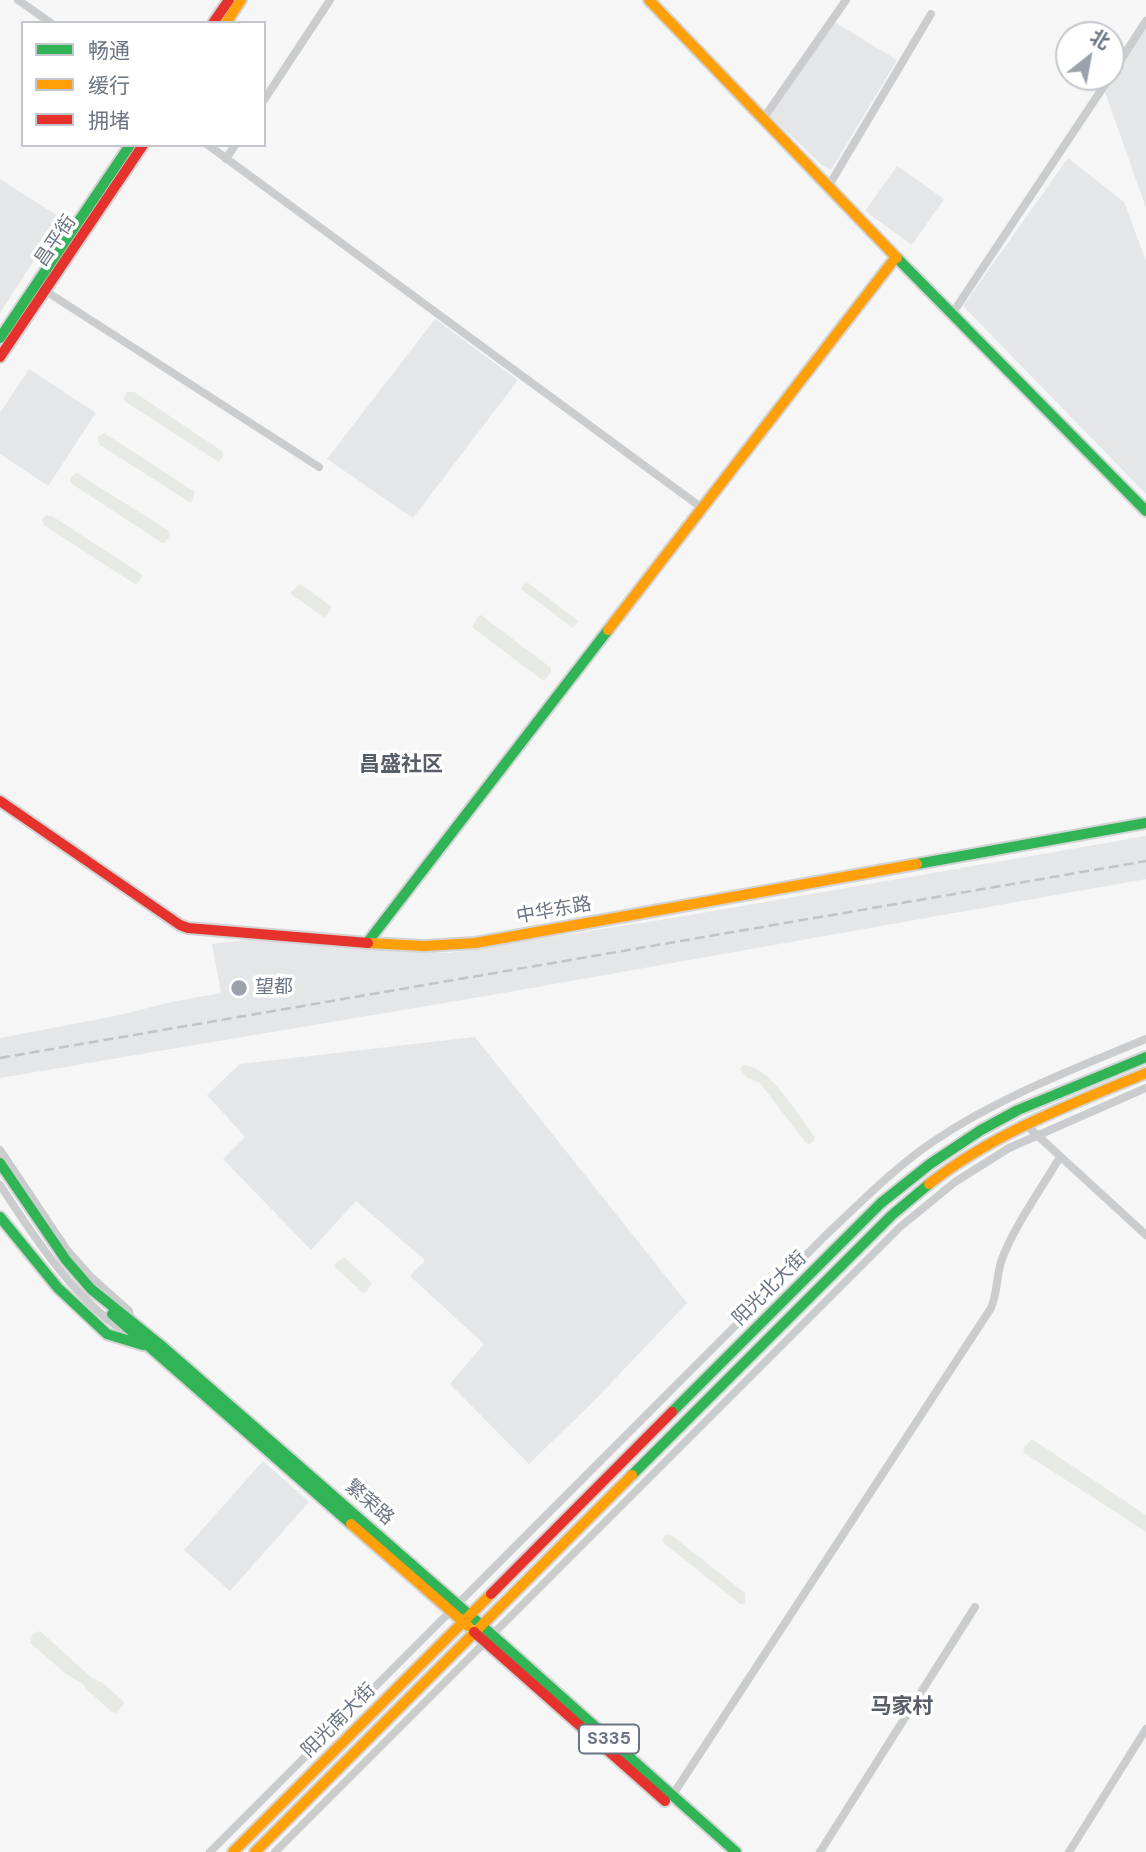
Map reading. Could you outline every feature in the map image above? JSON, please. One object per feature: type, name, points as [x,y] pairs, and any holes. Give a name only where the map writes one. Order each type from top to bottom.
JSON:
[{"type":"main road","points":[[214,21],[229,0]]},
{"type":"main road","points":[[227,21],[241,0]]},
{"type":"main road","points":[[649,0],[896,257],[1146,511]]},
{"type":"main road","name":"昌平街","points":[[0,338],[129,147]]},
{"type":"main road","name":"昌平街","points":[[0,357],[142,147]]},
{"type":"main road","points":[[367,943],[896,257]]},
{"type":"main road","name":"中华东路","points":[[0,801],[180,925],[197,929],[424,946],[475,943],[1146,823]]},
{"type":"main road","name":"阳光北大街","points":[[466,1618],[846,1237],[903,1184],[960,1143],[1006,1116],[1146,1057]]},
{"type":"main road","name":"阳光北大街","points":[[478,1628],[892,1215],[943,1173],[1025,1124],[1146,1073]]},
{"type":"main road","name":"繁荣路","points":[[0,1163],[91,1289],[131,1321],[454,1608]]},
{"type":"main road","name":"繁荣路","points":[[0,1172],[73,1277],[148,1347],[478,1628],[724,1852]]},
{"type":"main road","points":[[0,1217],[58,1288],[107,1334],[148,1347]]},
{"type":"main road","name":"阳光南大街","points":[[233,1852],[466,1618]]},
{"type":"main road","name":"阳光南大街","points":[[255,1852],[478,1628]]},
{"type":"main road","name":"繁荣路","points":[[489,1639],[737,1852]]},
{"type":"street","points":[[18,0],[48,21]]},
{"type":"street","points":[[266,97],[330,0]]},
{"type":"street","points":[[763,119],[846,0]]},
{"type":"street","points":[[828,187],[931,13]]},
{"type":"street","points":[[1125,54],[1146,21]]},
{"type":"street","points":[[952,314],[1101,91]]},
{"type":"street","points":[[211,147],[702,508]]},
{"type":"street","points":[[226,159],[234,147]]},
{"type":"street","points":[[44,290],[319,467]]},
{"type":"street","points":[[210,1852],[825,1236],[901,1166],[943,1135],[991,1107],[1035,1085],[1146,1040]]},
{"type":"street","points":[[275,1852],[900,1227],[966,1175],[1009,1148],[1146,1088]]},
{"type":"street","points":[[1025,1124],[1146,1235]]},
{"type":"street","points":[[0,1150],[67,1250],[90,1276],[128,1311],[131,1321]]},
{"type":"street","points":[[672,1796],[991,1308],[1007,1247],[1060,1157]]},
{"type":"street","points":[[0,1185],[64,1277],[117,1327],[148,1347]]},
{"type":"street","points":[[820,1852],[975,1607]]},
{"type":"street","points":[[1069,1852],[1146,1729]]},
{"type":"shaded area","points":[[834,22],[897,60],[831,170],[822,165],[769,115]]},
{"type":"shaded area","points":[[1146,25],[1146,208],[1105,92],[1125,91],[1125,59]]},
{"type":"shaded area","points":[[1068,158],[1124,202],[1146,261],[1146,494],[963,306]]},
{"type":"shaded area","points":[[897,166],[944,199],[912,245],[865,211]]},
{"type":"shaded area","points":[[0,179],[61,218],[0,313]]},
{"type":"shaded area","points":[[435,319],[518,380],[413,518],[327,459]]},
{"type":"shaded area","points":[[29,369],[96,413],[48,486],[0,454],[0,413]]},
{"type":"shaded area","points":[[127,392],[134,392],[222,451],[224,455],[219,462],[124,401]]},
{"type":"shaded area","points":[[104,433],[195,492],[191,503],[100,445],[97,438]]},
{"type":"shaded area","points":[[77,473],[169,531],[170,535],[165,543],[72,484],[72,476]]},
{"type":"shaded area","points":[[46,515],[52,516],[142,577],[136,585],[44,525],[42,520]]},
{"type":"shaded area","points":[[526,581],[578,621],[573,628],[521,589]]},
{"type":"shaded area","points":[[300,584],[332,607],[325,618],[292,595],[291,592]]},
{"type":"shaded area","points":[[481,615],[551,668],[544,681],[472,627]]},
{"type":"shaded area","points":[[1146,836],[1146,879],[509,992],[0,1078],[0,1038],[221,993],[212,944],[247,940],[449,953],[673,918]]},
{"type":"shaded area","points":[[475,1037],[687,1303],[592,1403],[529,1464],[450,1384],[484,1344],[410,1276],[425,1260],[356,1201],[311,1250],[223,1159],[245,1137],[207,1095],[240,1064]]},
{"type":"shaded area","points":[[743,1065],[763,1073],[773,1083],[815,1137],[813,1142],[806,1143],[760,1083],[747,1078],[740,1069]]},
{"type":"shaded area","points":[[344,1257],[372,1283],[366,1292],[363,1293],[335,1267]]},
{"type":"shaded area","points":[[1032,1439],[1146,1515],[1146,1532],[1023,1452]]},
{"type":"shaded area","points":[[263,1461],[309,1502],[230,1591],[184,1550]]},
{"type":"shaded area","points":[[665,1534],[671,1535],[745,1593],[745,1603],[740,1604],[665,1544]]},
{"type":"shaded area","points":[[40,1631],[92,1678],[103,1683],[123,1701],[124,1704],[116,1713],[30,1643],[33,1634]]},
{"type":"railway","points":[[0,1058],[1146,861]]},
{"type":"traffic: fast","points":[[0,338],[129,147]]},
{"type":"traffic: fast","points":[[897,258],[1146,511]]},
{"type":"traffic: fast","points":[[367,943],[608,630]]},
{"type":"traffic: fast","points":[[917,864],[1146,823]]},
{"type":"traffic: fast","points":[[672,1412],[881,1203],[930,1164],[981,1130],[1018,1110],[1146,1057]]},
{"type":"traffic: fast","points":[[0,1163],[66,1260],[91,1289],[163,1347],[481,1625]]},
{"type":"traffic: fast","points":[[632,1475],[892,1215],[929,1184]]},
{"type":"traffic: fast","points":[[0,1217],[58,1288],[107,1334],[143,1345]]},
{"type":"traffic: fast","points":[[112,1314],[351,1524]]},
{"type":"traffic: fast","points":[[481,1625],[736,1852]]},
{"type":"traffic: slow","points":[[227,21],[241,0]]},
{"type":"traffic: slow","points":[[649,0],[897,258]]},
{"type":"traffic: slow","points":[[608,630],[896,257]]},
{"type":"traffic: slow","points":[[368,943],[424,946],[475,943],[917,864]]},
{"type":"traffic: slow","points":[[929,1184],[1006,1135],[1146,1073]]},
{"type":"traffic: slow","points":[[255,1852],[632,1475]]},
{"type":"traffic: slow","points":[[351,1524],[468,1626]]},
{"type":"traffic: slow","points":[[233,1852],[491,1594]]},
{"type":"traffic: jam","points":[[214,21],[229,0]]},
{"type":"traffic: jam","points":[[0,357],[142,147]]},
{"type":"traffic: jam","points":[[0,801],[180,925],[188,928],[368,943]]},
{"type":"traffic: jam","points":[[491,1594],[672,1412]]},
{"type":"traffic: jam","points":[[474,1632],[665,1801]]},
{"type":"place","name":"望都","points":[[239,988]]},
{"type":"district","name":"昌盛社区","points":[[401,765]]},
{"type":"district","name":"马家村","points":[[902,1707]]}]
